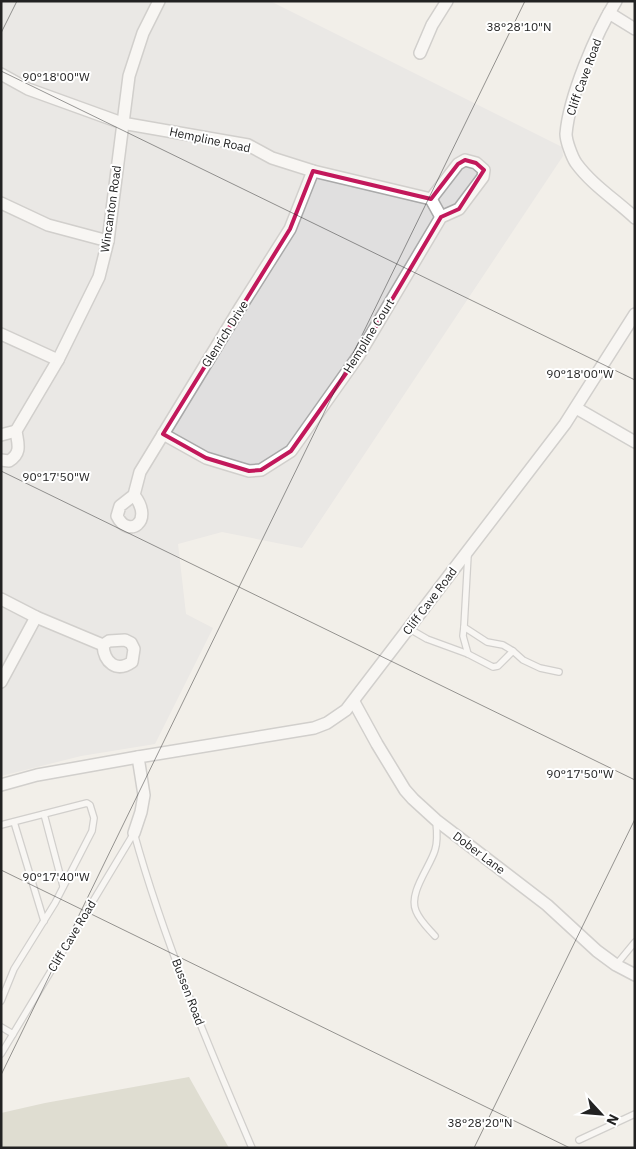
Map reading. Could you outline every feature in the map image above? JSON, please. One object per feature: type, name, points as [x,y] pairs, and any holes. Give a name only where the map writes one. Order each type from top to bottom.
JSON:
[{"type":"street","name":"Wincanton Road","points":[[16,431],[58,360],[99,278],[108,241],[129,76],[143,32],[159,1]]},
{"type":"street","points":[[420,53],[432,25],[447,1]]},
{"type":"street","name":"Cliff Cave Road","points":[[616,1],[585,68],[572,107],[566,136],[575,162],[592,181],[635,218]]},
{"type":"street","points":[[609,13],[635,29]]},
{"type":"street","name":"Hempline Road","points":[[1,74],[28,89],[122,123],[248,146],[272,158],[313,171],[431,199]]},
{"type":"street","points":[[465,160],[476,163],[484,170],[483,177],[459,210],[441,217],[431,199],[458,164],[465,160]]},
{"type":"street","name":"Glenrich Drive","points":[[134,495],[140,472],[290,229],[313,171]]},
{"type":"street","points":[[1,203],[48,224],[108,241]]},
{"type":"street","name":"Hempline Court","points":[[163,434],[206,458],[249,471],[261,470],[291,452],[359,355],[441,217]]},
{"type":"street","name":"Cliff Cave Road","points":[[1,785],[37,775],[314,728],[338,717],[354,702],[576,408],[635,314]]},
{"type":"street","points":[[1,334],[58,360]]},
{"type":"street","points":[[576,408],[635,442]]},
{"type":"street","points":[[1,435],[16,431],[19,448],[17,454],[9,461],[1,460]]},
{"type":"street","points":[[1,599],[36,617],[102,645]]},
{"type":"street","points":[[1,682],[36,617]]},
{"type":"street","name":"Dober Lane","points":[[354,702],[405,790],[413,800],[436,820],[547,905],[597,951],[616,965],[635,975]]},
{"type":"street","name":"Cliff Cave Road","points":[[134,833],[144,796],[138,757]]},
{"type":"lane","points":[[468,550],[463,636],[468,654]]},
{"type":"lane","points":[[464,627],[487,642],[503,645],[523,660],[540,668],[558,672]]},
{"type":"lane","points":[[408,628],[427,639],[468,654],[493,667],[498,666],[513,651]]},
{"type":"lane","points":[[1,825],[87,803],[90,805],[94,818],[92,830],[64,886],[14,969],[1,1001]]},
{"type":"lane","points":[[44,814],[64,886]]},
{"type":"lane","points":[[435,936],[419,918],[415,910],[414,900],[436,847],[436,820]]},
{"type":"lane","points":[[14,822],[44,921]]},
{"type":"lane","name":"Cliff Cave Road","points":[[1,1054],[134,833]]},
{"type":"lane","name":"Bussen Road","points":[[134,833],[146,878],[183,980],[207,1044],[252,1148]]},
{"type":"lane","points":[[616,965],[635,942]]},
{"type":"lane","points":[[1,1027],[13,1034]]},
{"type":"lane","points":[[578,1140],[635,1114]]},
{"type":"highlighted area","points":[[465,160],[476,163],[484,170],[459,209],[441,217],[359,355],[291,451],[261,470],[249,471],[206,458],[163,434],[290,229],[313,171],[431,199],[458,164]]},
{"type":"shaded area","points":[[1,1],[270,1],[562,147],[563,156],[302,548],[222,532],[178,544],[186,614],[213,628],[155,744],[81,756],[1,776]]},
{"type":"shaded area","points":[[189,1077],[229,1148],[1,1148],[1,1113],[45,1103]]}]
